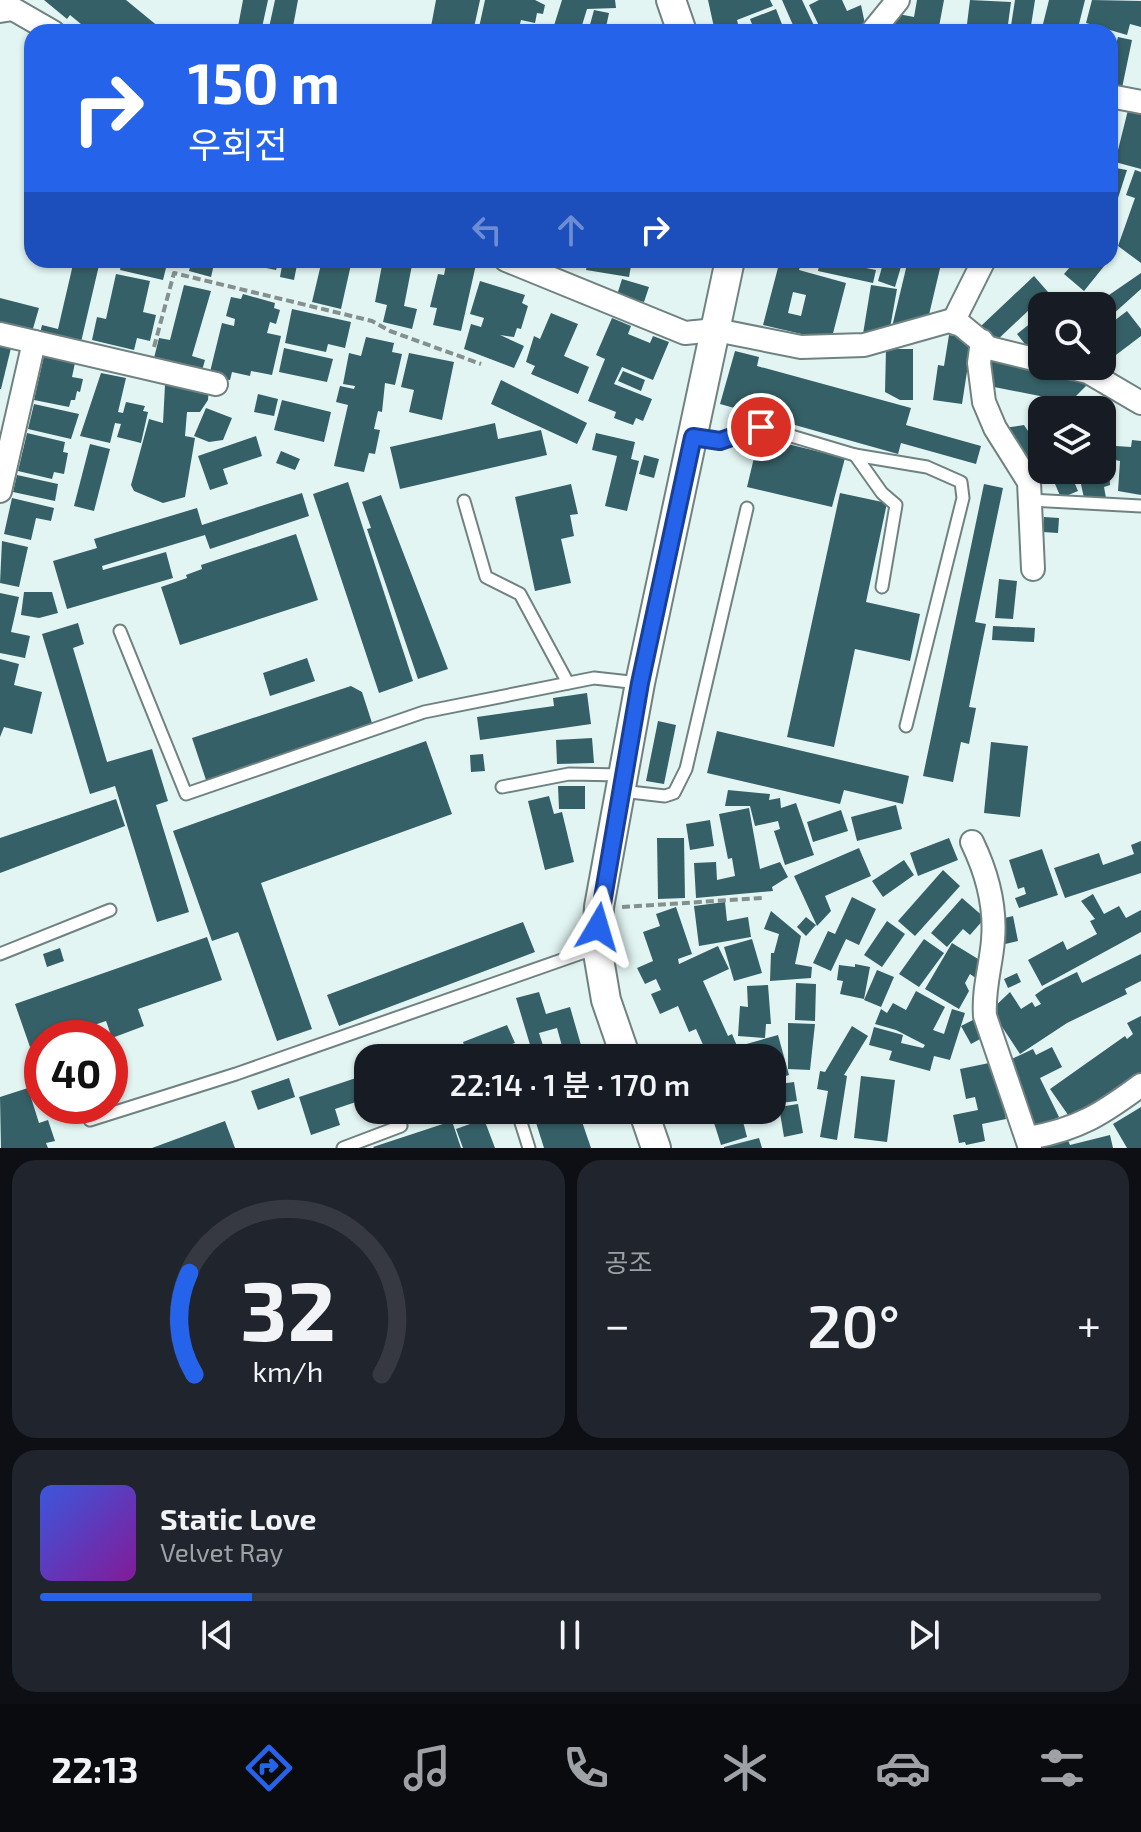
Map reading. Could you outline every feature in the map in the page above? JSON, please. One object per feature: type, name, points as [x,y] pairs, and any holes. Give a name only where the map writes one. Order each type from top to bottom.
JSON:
[{"type":"street","points":[[671,0],[679,24]]},
{"type":"street","points":[[878,24],[898,0]]},
{"type":"street","points":[[0,11],[13,9],[39,24]]},
{"type":"street","points":[[1118,98],[1141,102]]},
{"type":"street","points":[[526,268],[685,333],[716,330],[801,347],[864,345],[936,323],[953,322],[989,348],[1028,358]]},
{"type":"street","points":[[618,1044],[606,1000],[597,947],[599,907],[640,683],[728,268]]},
{"type":"street","points":[[953,322],[980,268]]},
{"type":"street","points":[[0,334],[216,384]]},
{"type":"street","points":[[982,341],[979,363],[984,402],[995,428],[1029,482],[1033,569]]},
{"type":"street","points":[[0,491],[34,342]]},
{"type":"street","points":[[1102,380],[1141,403]]},
{"type":"street","points":[[972,842],[988,875],[992,905],[993,939],[983,993],[985,1016],[1029,1143],[1097,1118],[1141,1085]]},
{"type":"street","points":[[648,1124],[656,1148]]},
{"type":"lane","points":[[693,437],[720,441],[761,427],[855,455],[927,467],[961,482],[963,498],[906,726]]},
{"type":"lane","points":[[855,455],[882,493],[896,505],[882,587]]},
{"type":"lane","points":[[1030,500],[1141,506]]},
{"type":"lane","points":[[464,501],[486,577],[520,594],[568,683]]},
{"type":"lane","points":[[502,787],[569,774],[622,783],[665,796],[674,793],[686,769],[747,508]]},
{"type":"lane","points":[[120,631],[186,794],[424,712],[594,678],[640,683]]},
{"type":"lane","points":[[0,954],[110,910]]},
{"type":"lane","points":[[128,1108],[236,1074],[597,947]]},
{"type":"lane","points":[[521,1124],[529,1148]]},
{"type":"lane","points":[[343,1148],[401,1126]]},
{"type":"path","points":[[148,368],[174,273],[372,321],[390,331],[481,364]]},
{"type":"path","points":[[599,907],[762,898]]},
{"type":"building","points":[[44,0],[126,0],[155,24],[81,24],[70,15],[67,19]]},
{"type":"building","points":[[243,0],[268,0],[263,24],[238,24]]},
{"type":"building","points":[[275,0],[298,0],[294,24],[270,24]]},
{"type":"building","points":[[436,0],[480,0],[475,24],[432,24]]},
{"type":"building","points":[[485,0],[535,0],[545,5],[543,14],[537,13],[535,23],[521,20],[520,24],[480,24]]},
{"type":"building","points":[[562,0],[615,0],[616,8],[587,9],[582,24],[554,24]]},
{"type":"building","points":[[708,0],[770,0],[773,6],[737,20],[738,24],[713,24]]},
{"type":"building","points":[[782,0],[802,0],[813,24],[792,24]]},
{"type":"building","points":[[819,0],[842,0],[847,11],[861,5],[865,24],[818,24],[809,5]]},
{"type":"building","points":[[917,0],[944,0],[940,24],[885,24],[893,13],[914,17]]},
{"type":"building","points":[[970,0],[1011,2],[1008,24],[967,24]]},
{"type":"building","points":[[1015,0],[1035,0],[1031,24],[1011,24]]},
{"type":"building","points":[[1049,0],[1085,0],[1079,24],[1043,24]]},
{"type":"building","points":[[1092,0],[1141,1],[1141,27],[1130,24],[1127,35],[1118,32],[1118,24],[1086,23]]},
{"type":"building","points":[[776,9],[782,24],[752,24],[750,19]]},
{"type":"building","points":[[594,10],[609,13],[607,24],[590,24]]},
{"type":"building","points":[[1118,37],[1132,40],[1122,88],[1118,88]]},
{"type":"building","points":[[1129,106],[1141,109],[1141,169],[1118,163],[1118,150]]},
{"type":"building","points":[[1118,168],[1127,170],[1118,198]]},
{"type":"building","points":[[1135,170],[1141,172],[1141,263],[1118,246],[1135,198],[1126,195]]},
{"type":"building","points":[[72,268],[98,268],[81,342],[39,338],[42,325],[58,329]]},
{"type":"building","points":[[120,268],[166,268],[163,280]]},
{"type":"building","points":[[190,268],[213,268],[211,277],[189,271]]},
{"type":"building","points":[[282,268],[296,268],[294,280],[280,277]]},
{"type":"building","points":[[320,268],[350,268],[341,309],[312,302]]},
{"type":"building","points":[[381,268],[411,268],[404,306],[417,309],[412,329],[383,322],[387,305],[375,302]]},
{"type":"building","points":[[445,268],[475,268],[461,331],[433,325],[437,308],[430,307],[438,274],[444,275]]},
{"type":"building","points":[[586,268],[631,268],[629,277]]},
{"type":"building","points":[[778,268],[800,268],[846,283],[831,341],[763,325]],"holes":[[[793,292],[806,295],[801,316],[788,313]]]},
{"type":"building","points":[[819,268],[876,270],[873,283],[818,271]]},
{"type":"building","points":[[882,268],[901,268],[895,287],[878,281]]},
{"type":"building","points":[[906,268],[940,268],[928,319],[892,327]]},
{"type":"building","points":[[1069,268],[1103,268],[1084,291],[1064,274]]},
{"type":"building","points":[[1141,273],[1141,289],[1116,311],[1116,292],[1113,292]]},
{"type":"building","points":[[116,274],[150,281],[143,312],[156,315],[150,341],[137,338],[134,350],[92,340],[97,317],[106,319]]},
{"type":"building","points":[[1034,276],[1048,292],[1028,292],[1028,311],[995,342],[981,326]]},
{"type":"building","points":[[622,279],[649,287],[644,302],[617,295]]},
{"type":"building","points":[[480,281],[525,295],[522,303],[528,306],[521,329],[517,328],[514,337],[500,335],[524,346],[514,368],[464,349],[471,324],[481,327],[484,318],[470,314]]},
{"type":"building","points":[[184,285],[211,291],[192,356],[205,360],[201,374],[153,362],[159,338],[170,340]]},
{"type":"building","points":[[871,285],[897,289],[890,328],[863,334]]},
{"type":"building","points":[[243,294],[275,303],[274,308],[280,310],[276,324],[270,322],[267,333],[281,336],[272,375],[251,371],[250,376],[232,372],[230,380],[209,376],[222,323],[234,326],[235,319],[226,316],[231,297],[241,299]]},
{"type":"building","points":[[0,298],[39,308],[32,332],[0,324]]},
{"type":"building","points":[[292,309],[351,322],[345,348],[328,344],[326,352],[285,343]]},
{"type":"building","points":[[1127,311],[1141,329],[1141,336],[1116,355],[1116,319]]},
{"type":"building","points":[[551,313],[578,324],[564,356],[589,367],[578,394],[531,374],[535,366],[526,362],[534,336],[540,339]]},
{"type":"building","points":[[612,318],[631,326],[628,334],[650,343],[653,336],[669,342],[653,380],[622,367],[614,384],[652,399],[643,421],[636,418],[633,425],[614,418],[616,412],[588,401],[605,359],[596,355]]},
{"type":"building","points":[[1028,325],[1028,348],[1017,334]]},
{"type":"building","points":[[949,335],[972,339],[962,404],[933,400],[938,365],[944,366]]},
{"type":"building","points":[[366,337],[394,343],[392,352],[402,354],[395,385],[385,383],[382,412],[378,411],[374,429],[380,430],[375,454],[369,453],[364,472],[334,466],[348,405],[336,402],[340,386],[354,389],[355,386],[343,384],[349,353],[361,356]]},
{"type":"building","points":[[0,346],[11,348],[1,389],[0,389]]},
{"type":"building","points":[[284,348],[333,359],[327,382],[279,372]]},
{"type":"building","points":[[886,349],[913,349],[913,400],[900,400],[885,392]]},
{"type":"building","points":[[45,351],[76,358],[72,377],[83,379],[80,392],[77,391],[69,407],[34,400]]},
{"type":"building","points":[[735,351],[759,357],[757,366],[911,408],[906,425],[981,446],[976,464],[901,443],[898,454],[720,404]]},
{"type":"building","points":[[409,353],[454,362],[442,420],[409,412],[414,390],[401,387]]},
{"type":"building","points":[[989,360],[1028,367],[1028,380],[1091,381],[1076,396],[1040,396],[994,387],[994,384],[984,382]]},
{"type":"building","points":[[623,371],[645,380],[641,391],[618,381]]},
{"type":"building","points":[[101,373],[126,378],[118,412],[123,413],[126,402],[145,406],[143,411],[148,412],[141,443],[117,437],[121,424],[115,423],[110,443],[80,436]]},
{"type":"building","points":[[501,380],[587,423],[577,444],[491,404]]},
{"type":"building","points":[[165,385],[209,387],[208,400],[200,412],[187,412],[185,436],[195,438],[185,497],[163,503],[134,491],[131,485],[149,419],[163,423]]},
{"type":"building","points":[[258,394],[278,399],[274,416],[254,412]]},
{"type":"building","points":[[282,400],[331,412],[324,442],[274,430]]},
{"type":"building","points":[[34,404],[79,414],[71,439],[28,429]]},
{"type":"building","points":[[206,408],[232,418],[223,440],[209,442],[194,436]]},
{"type":"building","points":[[495,423],[498,439],[541,430],[547,455],[400,489],[390,447]]},
{"type":"building","points":[[1024,425],[1028,431],[1028,465],[1004,428]]},
{"type":"building","points":[[27,433],[65,442],[63,452],[68,453],[64,474],[54,472],[52,479],[18,471]]},
{"type":"building","points":[[596,433],[635,442],[631,459],[639,461],[627,511],[605,506],[617,456],[592,450]]},
{"type":"building","points":[[256,436],[262,456],[223,469],[228,484],[210,490],[198,456]]},
{"type":"building","points":[[759,437],[845,458],[832,507],[747,487]]},
{"type":"building","points":[[1132,440],[1141,441],[1141,495],[1118,491],[1120,461],[1116,460],[1116,446],[1131,447]]},
{"type":"building","points":[[90,444],[110,449],[94,511],[74,506]]},
{"type":"building","points":[[281,451],[300,459],[295,470],[276,463]]},
{"type":"building","points":[[644,455],[659,459],[654,478],[639,474]]},
{"type":"building","points":[[17,475],[58,484],[55,501],[13,492]]},
{"type":"building","points":[[348,482],[413,681],[379,693],[313,494]]},
{"type":"building","points":[[571,484],[578,514],[570,515],[574,536],[561,539],[571,583],[535,591],[515,497]]},
{"type":"building","points":[[984,484],[1003,488],[975,622],[986,624],[969,707],[976,708],[969,744],[961,742],[953,782],[923,776]]},
{"type":"building","points":[[1055,484],[1075,484],[1078,491],[1061,498]]},
{"type":"building","points":[[1081,484],[1110,484],[1104,487],[1106,498],[1085,503]]},
{"type":"building","points":[[302,493],[309,516],[210,549],[205,535],[102,566],[103,570],[166,552],[173,578],[67,609],[53,561],[97,548],[94,539],[197,508],[202,525]]},
{"type":"building","points":[[840,493],[887,503],[866,602],[920,614],[910,661],[855,649],[834,747],[787,737]]},
{"type":"building","points":[[381,495],[448,669],[418,679],[367,529],[371,528],[362,502]]},
{"type":"building","points":[[12,498],[54,508],[51,521],[36,518],[31,540],[4,534]]},
{"type":"building","points":[[1044,517],[1059,518],[1058,533],[1043,532]]},
{"type":"building","points":[[296,534],[318,600],[180,645],[161,587],[187,578],[186,575],[202,569],[201,565]]},
{"type":"building","points":[[2,541],[28,547],[19,587],[0,583]]},
{"type":"building","points":[[999,579],[1017,581],[1013,619],[995,618]]},
{"type":"building","points":[[24,592],[52,592],[58,613],[39,618],[21,615]]},
{"type":"building","points":[[0,593],[19,597],[11,632],[30,636],[25,658],[0,653]]},
{"type":"building","points":[[78,623],[84,644],[73,648],[107,762],[152,749],[168,801],[156,805],[189,912],[157,922],[115,786],[90,794],[42,634]]},
{"type":"building","points":[[993,626],[1035,628],[1034,642],[992,640]]},
{"type":"building","points":[[307,658],[315,681],[270,696],[263,673]]},
{"type":"building","points":[[0,659],[19,664],[14,685],[42,692],[32,734],[4,727],[0,737]]},
{"type":"building","points":[[351,686],[362,692],[373,726],[206,780],[192,738]]},
{"type":"building","points":[[587,693],[591,724],[480,740],[477,717],[554,706],[553,698]]},
{"type":"building","points":[[658,721],[676,725],[664,784],[646,781]]},
{"type":"building","points":[[717,731],[909,776],[903,804],[844,790],[840,804],[707,773]]},
{"type":"building","points":[[592,738],[594,763],[557,764],[556,740]]},
{"type":"building","points":[[426,741],[452,814],[261,883],[312,1029],[277,1041],[238,932],[212,941],[173,831]]},
{"type":"building","points":[[991,742],[1028,746],[1020,817],[984,813]]},
{"type":"building","points":[[483,754],[485,771],[471,772],[470,755]]},
{"type":"building","points":[[558,786],[585,786],[585,809],[559,809]]},
{"type":"building","points":[[728,790],[770,794],[769,800],[780,798],[781,808],[796,803],[814,855],[785,865],[774,831],[780,829],[778,821],[755,826],[750,806],[725,806]]},
{"type":"building","points":[[549,796],[554,814],[562,812],[574,862],[545,870],[528,801]]},
{"type":"building","points":[[116,799],[125,826],[0,873],[0,838]]},
{"type":"building","points":[[896,805],[902,829],[857,841],[851,817]]},
{"type":"building","points":[[749,808],[760,869],[780,862],[788,877],[772,887],[773,891],[696,898],[694,863],[716,862],[717,880],[735,876],[732,858],[728,859],[719,814]]},
{"type":"building","points":[[841,810],[848,831],[813,842],[807,822]]},
{"type":"building","points":[[710,820],[714,846],[690,850],[686,824]]},
{"type":"building","points":[[657,838],[684,838],[685,898],[658,899]]},
{"type":"building","points":[[949,838],[958,860],[918,876],[910,853]]},
{"type":"building","points":[[1141,841],[1141,873],[1065,898],[1054,868],[1099,853],[1103,865],[1134,854],[1131,845]]},
{"type":"building","points":[[859,848],[871,876],[825,896],[831,911],[817,926],[794,876]]},
{"type":"building","points":[[1042,849],[1058,895],[1019,908],[1015,898],[1026,894],[1024,887],[1018,889],[1009,860]]},
{"type":"building","points":[[904,860],[914,875],[883,897],[872,881]]},
{"type":"building","points":[[943,870],[960,886],[915,936],[898,921]]},
{"type":"building","points":[[1093,894],[1104,914],[1119,906],[1126,918],[1141,910],[1141,932],[1042,986],[1028,960],[1063,941],[1067,950],[1097,934],[1090,921],[1095,919],[1081,901]]},
{"type":"building","points":[[852,897],[876,909],[859,945],[846,939],[831,971],[813,963],[828,931],[835,934]]},
{"type":"building","points":[[962,898],[985,918],[970,935],[963,929],[947,947],[931,933]]},
{"type":"building","points":[[725,902],[727,921],[748,917],[751,937],[699,946],[694,906]]},
{"type":"building","points":[[676,907],[692,954],[678,959],[679,964],[718,946],[729,969],[703,981],[728,1036],[732,1034],[736,1044],[703,1044],[696,1029],[689,1032],[678,1006],[660,1014],[651,994],[661,990],[656,979],[645,984],[637,968],[653,961],[643,932],[660,926],[656,914]]},
{"type":"building","points":[[771,911],[801,936],[795,964],[812,967],[811,978],[770,981],[771,953],[774,953],[779,934],[764,929]]},
{"type":"building","points":[[1013,916],[1018,941],[1001,945],[996,920]]},
{"type":"building","points":[[806,917],[816,925],[806,936],[797,927]]},
{"type":"building","points":[[887,921],[905,934],[882,967],[864,955]]},
{"type":"building","points":[[523,922],[535,952],[339,1026],[327,995]]},
{"type":"building","points":[[207,937],[222,980],[138,1009],[144,1026],[128,1032],[128,1020],[24,1020],[24,1030],[15,1004]]},
{"type":"building","points":[[752,939],[762,973],[734,981],[724,947]]},
{"type":"building","points":[[924,939],[944,953],[919,987],[899,974]]},
{"type":"building","points":[[952,943],[983,962],[977,979],[970,974],[965,983],[969,991],[959,1009],[925,989]]},
{"type":"building","points":[[60,948],[64,961],[47,967],[43,954]]},
{"type":"building","points":[[1141,954],[1141,981],[1125,989],[1127,994],[1067,1023],[1020,1054],[991,1010],[1010,992],[1021,1009],[1032,1002],[1035,1007],[1041,1004],[1035,995],[1077,972],[1082,983]]},
{"type":"building","points":[[855,964],[870,967],[864,999],[840,994],[843,981],[837,980],[839,965],[855,967]]},
{"type":"building","points":[[877,970],[894,977],[881,1007],[864,1000]]},
{"type":"building","points":[[1017,973],[1021,982],[1008,988],[1004,979]]},
{"type":"building","points":[[796,983],[816,984],[815,1021],[795,1020]]},
{"type":"building","points":[[768,985],[771,1024],[766,1024],[765,1038],[738,1036],[740,1006],[748,1007],[747,986]]},
{"type":"building","points":[[916,991],[945,1007],[933,1030],[944,1034],[952,1009],[965,1013],[950,1060],[934,1056],[930,1071],[889,1060],[892,1051],[869,1045],[874,1027],[903,1035],[901,1043],[923,1048],[925,1045],[896,1030],[875,1024],[881,1009],[887,1013],[893,1003],[906,1010]]},
{"type":"building","points":[[539,992],[546,1014],[570,1007],[581,1044],[561,1044],[557,1028],[539,1033],[543,1044],[530,1044],[516,998]]},
{"type":"building","points":[[1141,1016],[1141,1074],[1073,1122],[1050,1089],[1125,1036],[1127,1039],[1133,1034],[1127,1023]]},
{"type":"building","points":[[973,1020],[982,1038],[971,1044],[961,1026]]},
{"type":"building","points":[[788,1023],[815,1024],[810,1070],[788,1069]]},
{"type":"building","points":[[507,1025],[515,1043],[464,1044]]},
{"type":"building","points":[[852,1026],[868,1036],[844,1075],[847,1076],[837,1140],[820,1137],[828,1091],[817,1089],[820,1071],[825,1072]]},
{"type":"building","points":[[778,1035],[780,1044],[746,1044]]},
{"type":"building","points":[[1052,1047],[1062,1067],[1040,1078],[1059,1117],[1035,1129],[1003,1063],[1033,1049],[1036,1055]]},
{"type":"building","points":[[994,1062],[1006,1119],[982,1124],[985,1141],[966,1145],[965,1142],[959,1143],[953,1115],[978,1110],[975,1097],[966,1099],[960,1069]]},
{"type":"building","points":[[861,1076],[895,1080],[887,1142],[854,1138]]},
{"type":"building","points":[[289,1078],[295,1097],[258,1110],[251,1091]]},
{"type":"building","points":[[354,1079],[354,1103],[335,1109],[340,1125],[311,1135],[299,1097]]},
{"type":"building","points":[[794,1082],[797,1101],[786,1102],[786,1083]]},
{"type":"building","points":[[24,1089],[24,1124],[49,1124],[55,1141],[46,1143],[48,1148],[1,1148],[0,1097]]},
{"type":"building","points":[[798,1104],[803,1133],[784,1137],[782,1124],[786,1124],[786,1106]]},
{"type":"building","points":[[1141,1107],[1141,1148],[1127,1148],[1113,1124]]},
{"type":"building","points":[[225,1121],[235,1148],[152,1148]]},
{"type":"building","points":[[443,1124],[453,1124],[461,1148],[374,1148]]},
{"type":"building","points":[[470,1124],[486,1124],[495,1148],[463,1148],[456,1129]]},
{"type":"building","points":[[536,1124],[583,1124],[591,1148],[544,1148]]},
{"type":"building","points":[[714,1124],[744,1124],[747,1137],[721,1145]]},
{"type":"building","points":[[1110,1135],[1113,1148],[1042,1148],[1042,1145],[1067,1138],[1070,1145]]},
{"type":"building","points":[[759,1138],[762,1148],[724,1148],[724,1147]]},
{"type":"route","points":[[598,927],[599,907],[640,683],[693,437],[720,441],[761,427]]}]
